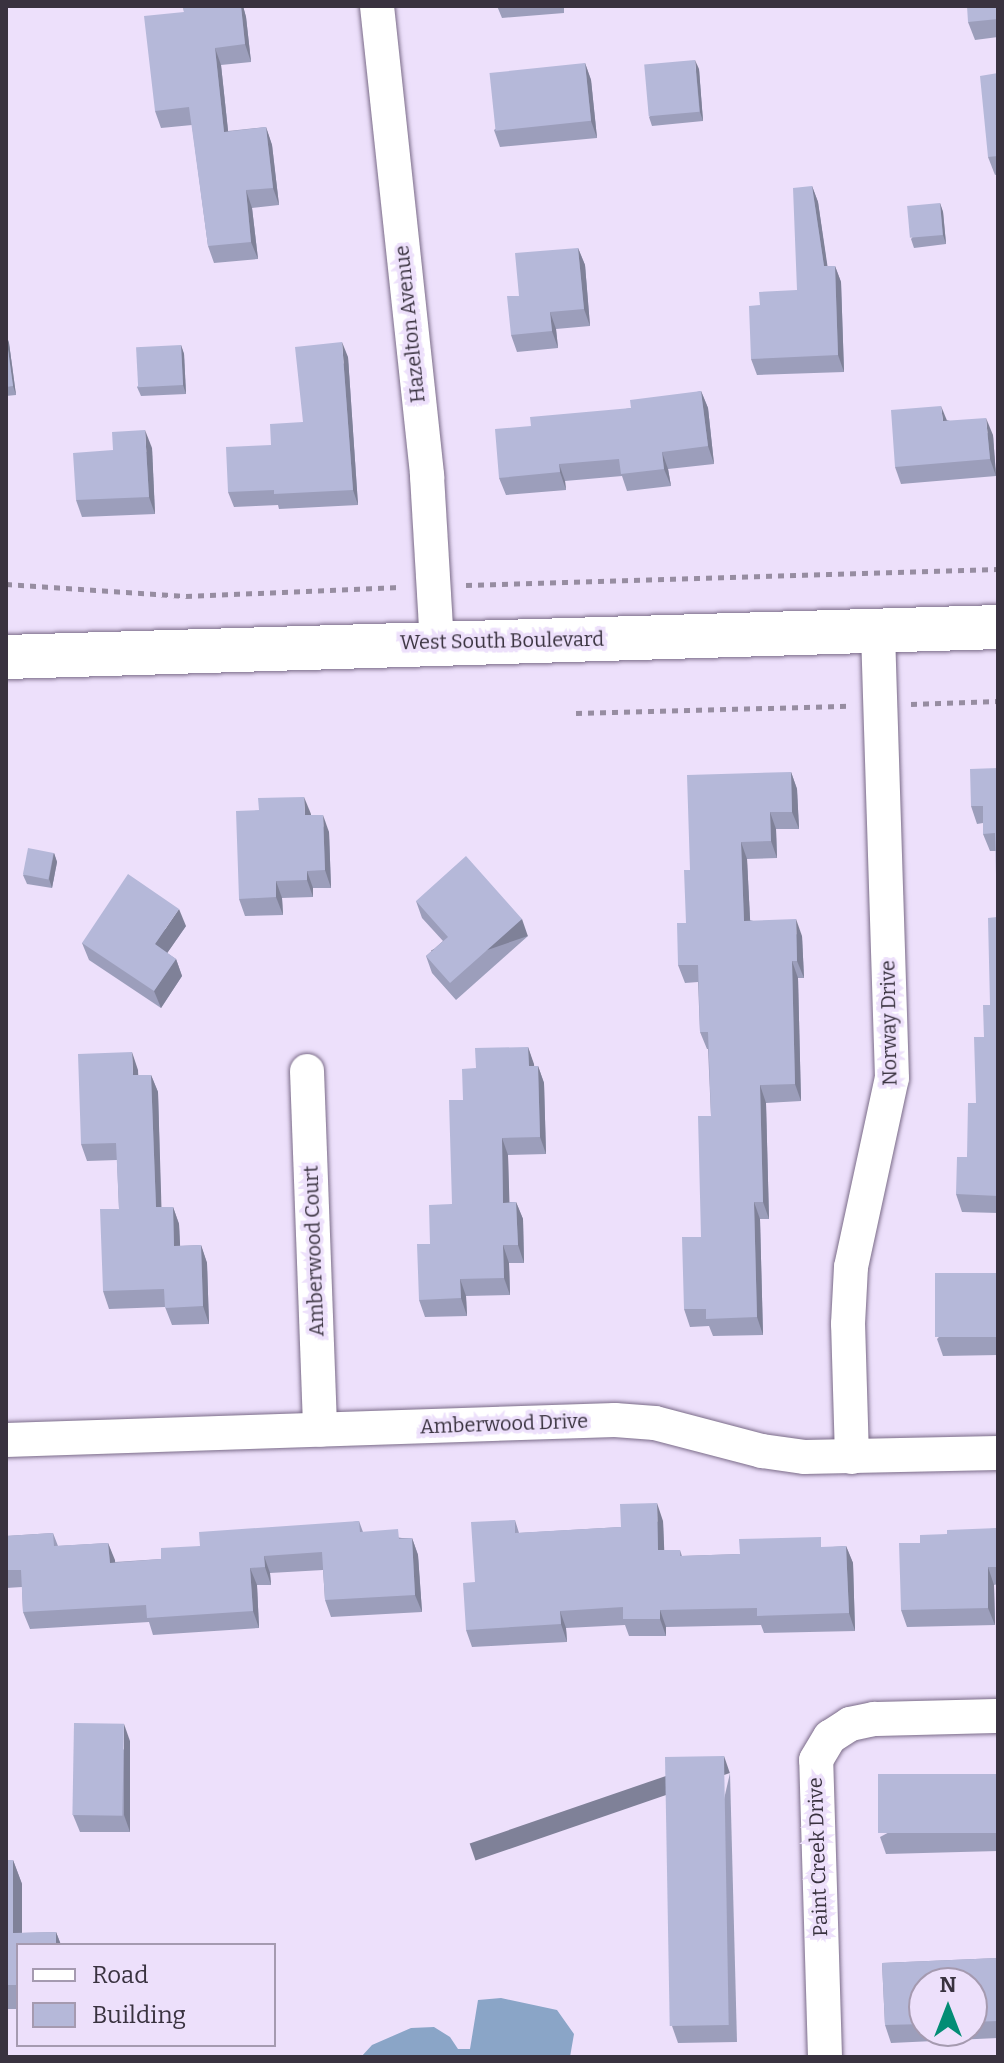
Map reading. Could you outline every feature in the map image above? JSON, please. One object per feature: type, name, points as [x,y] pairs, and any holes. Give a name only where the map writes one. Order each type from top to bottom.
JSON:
[{"type":"street","name":"Hazelton Avenue","points":[[377,6],[427,476],[437,642]]},
{"type":"street","name":"West South Boulevard","points":[[6,657],[998,627]]},
{"type":"street","name":"Norway Drive","points":[[852,1457],[848,1324],[851,1267],[892,1078],[878,632]]},
{"type":"street","name":"Amberwood Court","points":[[307,1071],[320,1430]]},
{"type":"street","name":"Amberwood Drive","points":[[6,1440],[634,1421],[674,1427],[773,1453],[852,1457],[998,1453]]},
{"type":"street","name":"Paint Creek Drive","points":[[825,2057],[816,1760],[830,1737],[850,1724],[874,1719],[998,1716]]},
{"type":"path","points":[[470,585],[998,569]]},
{"type":"path","points":[[6,584],[186,596],[394,588]]},
{"type":"path","points":[[908,704],[998,701]]},
{"type":"path","points":[[576,713],[857,706]]},
{"type":"water","points":[[501,1998],[557,2010],[574,2034],[570,2057],[361,2057],[372,2045],[411,2028],[434,2027],[450,2037],[458,2049],[470,2049],[478,2000]]},
{"type":"building","points":[[183,6],[241,6],[245,44],[215,48],[224,132],[266,127],[273,188],[246,190],[251,242],[208,246],[189,107],[155,111],[144,16],[184,12]]},
{"type":"building","points":[[967,6],[998,6],[998,19],[968,22]]},
{"type":"building","points":[[695,60],[700,112],[649,116],[644,64]]},
{"type":"building","points":[[585,63],[591,121],[496,131],[490,73]]},
{"type":"building","points":[[998,73],[998,156],[988,157],[980,76]]},
{"type":"building","points":[[812,186],[824,266],[835,266],[838,355],[751,359],[749,306],[760,305],[759,292],[797,290],[793,188]]},
{"type":"building","points":[[940,203],[943,235],[910,238],[907,206]]},
{"type":"building","points":[[578,248],[584,309],[550,312],[552,331],[511,335],[507,296],[519,296],[515,253]]},
{"type":"building","points":[[6,335],[13,386],[6,387]]},
{"type":"building","points":[[342,342],[353,490],[274,494],[274,490],[228,492],[226,447],[271,445],[270,424],[303,422],[295,347]]},
{"type":"building","points":[[181,345],[183,385],[138,387],[136,347]]},
{"type":"building","points":[[701,391],[708,446],[662,452],[664,469],[621,474],[619,459],[559,464],[560,472],[499,478],[495,429],[531,426],[530,417],[631,408],[630,400]]},
{"type":"building","points":[[941,406],[943,421],[986,418],[990,459],[895,467],[891,410]]},
{"type":"building","points":[[145,430],[149,497],[76,500],[73,453],[113,450],[112,432]]},
{"type":"building","points":[[998,768],[998,1196],[956,1194],[957,1157],[967,1157],[968,1103],[976,1103],[974,1037],[984,1037],[983,1005],[990,1005],[988,918],[997,917],[995,833],[983,834],[983,806],[971,806],[970,769]]},
{"type":"building","points":[[791,772],[792,812],[770,812],[771,841],[741,842],[744,921],[796,919],[797,961],[792,961],[795,1084],[760,1085],[763,1202],[754,1202],[757,1317],[706,1319],[706,1309],[684,1309],[682,1237],[701,1237],[698,1116],[711,1116],[708,1032],[700,1032],[698,965],[678,965],[677,923],[686,923],[684,870],[690,870],[687,775]]},
{"type":"building","points":[[304,797],[305,815],[323,815],[325,870],[307,871],[307,880],[276,881],[276,897],[239,899],[236,811],[259,810],[258,798]]},
{"type":"building","points":[[28,848],[54,853],[48,879],[23,875]]},
{"type":"building","points":[[466,856],[522,919],[450,983],[426,956],[448,937],[416,901]]},
{"type":"building","points":[[128,874],[179,909],[155,944],[176,959],[154,991],[82,943]]},
{"type":"building","points":[[528,1047],[529,1066],[538,1066],[540,1137],[502,1138],[503,1203],[516,1202],[518,1245],[503,1245],[504,1278],[460,1279],[461,1298],[419,1300],[417,1244],[430,1244],[429,1205],[452,1204],[449,1100],[463,1100],[462,1069],[476,1068],[475,1048]]},
{"type":"building","points":[[132,1052],[133,1075],[151,1075],[156,1207],[173,1207],[174,1246],[201,1245],[203,1306],[165,1308],[164,1289],[103,1291],[100,1209],[119,1209],[116,1143],[81,1144],[78,1054]]},
{"type":"building","points":[[935,1273],[998,1273],[998,1337],[935,1337]]},
{"type":"building","points":[[657,1503],[658,1550],[680,1550],[680,1556],[740,1554],[739,1539],[821,1537],[821,1547],[846,1546],[849,1613],[757,1616],[757,1608],[660,1610],[660,1619],[623,1619],[623,1607],[560,1611],[561,1624],[466,1630],[463,1583],[475,1582],[471,1522],[515,1520],[515,1533],[621,1527],[620,1504]]},
{"type":"building","points":[[359,1521],[360,1532],[398,1529],[399,1539],[412,1538],[415,1595],[325,1600],[322,1552],[264,1556],[265,1567],[250,1568],[253,1611],[147,1618],[146,1605],[23,1612],[21,1570],[6,1570],[6,1536],[53,1533],[54,1546],[108,1543],[110,1563],[161,1559],[161,1548],[200,1546],[199,1532]]},
{"type":"building","points":[[998,1528],[998,1567],[988,1567],[988,1608],[901,1610],[899,1543],[920,1543],[920,1535],[947,1534],[947,1530]]},
{"type":"building","points":[[74,1723],[124,1724],[122,1816],[72,1815]]},
{"type":"building","points":[[724,1756],[729,2025],[670,2026],[665,1757]]},
{"type":"building","points":[[878,1774],[998,1774],[998,1833],[878,1833]]},
{"type":"building","points":[[6,1860],[13,1860],[13,1933],[56,1932],[56,1943],[16,1943],[16,1985],[6,1985]]},
{"type":"building","points":[[998,1958],[998,2021],[988,2021],[988,1967],[908,1967],[908,2024],[885,2025],[882,1963]]}]
